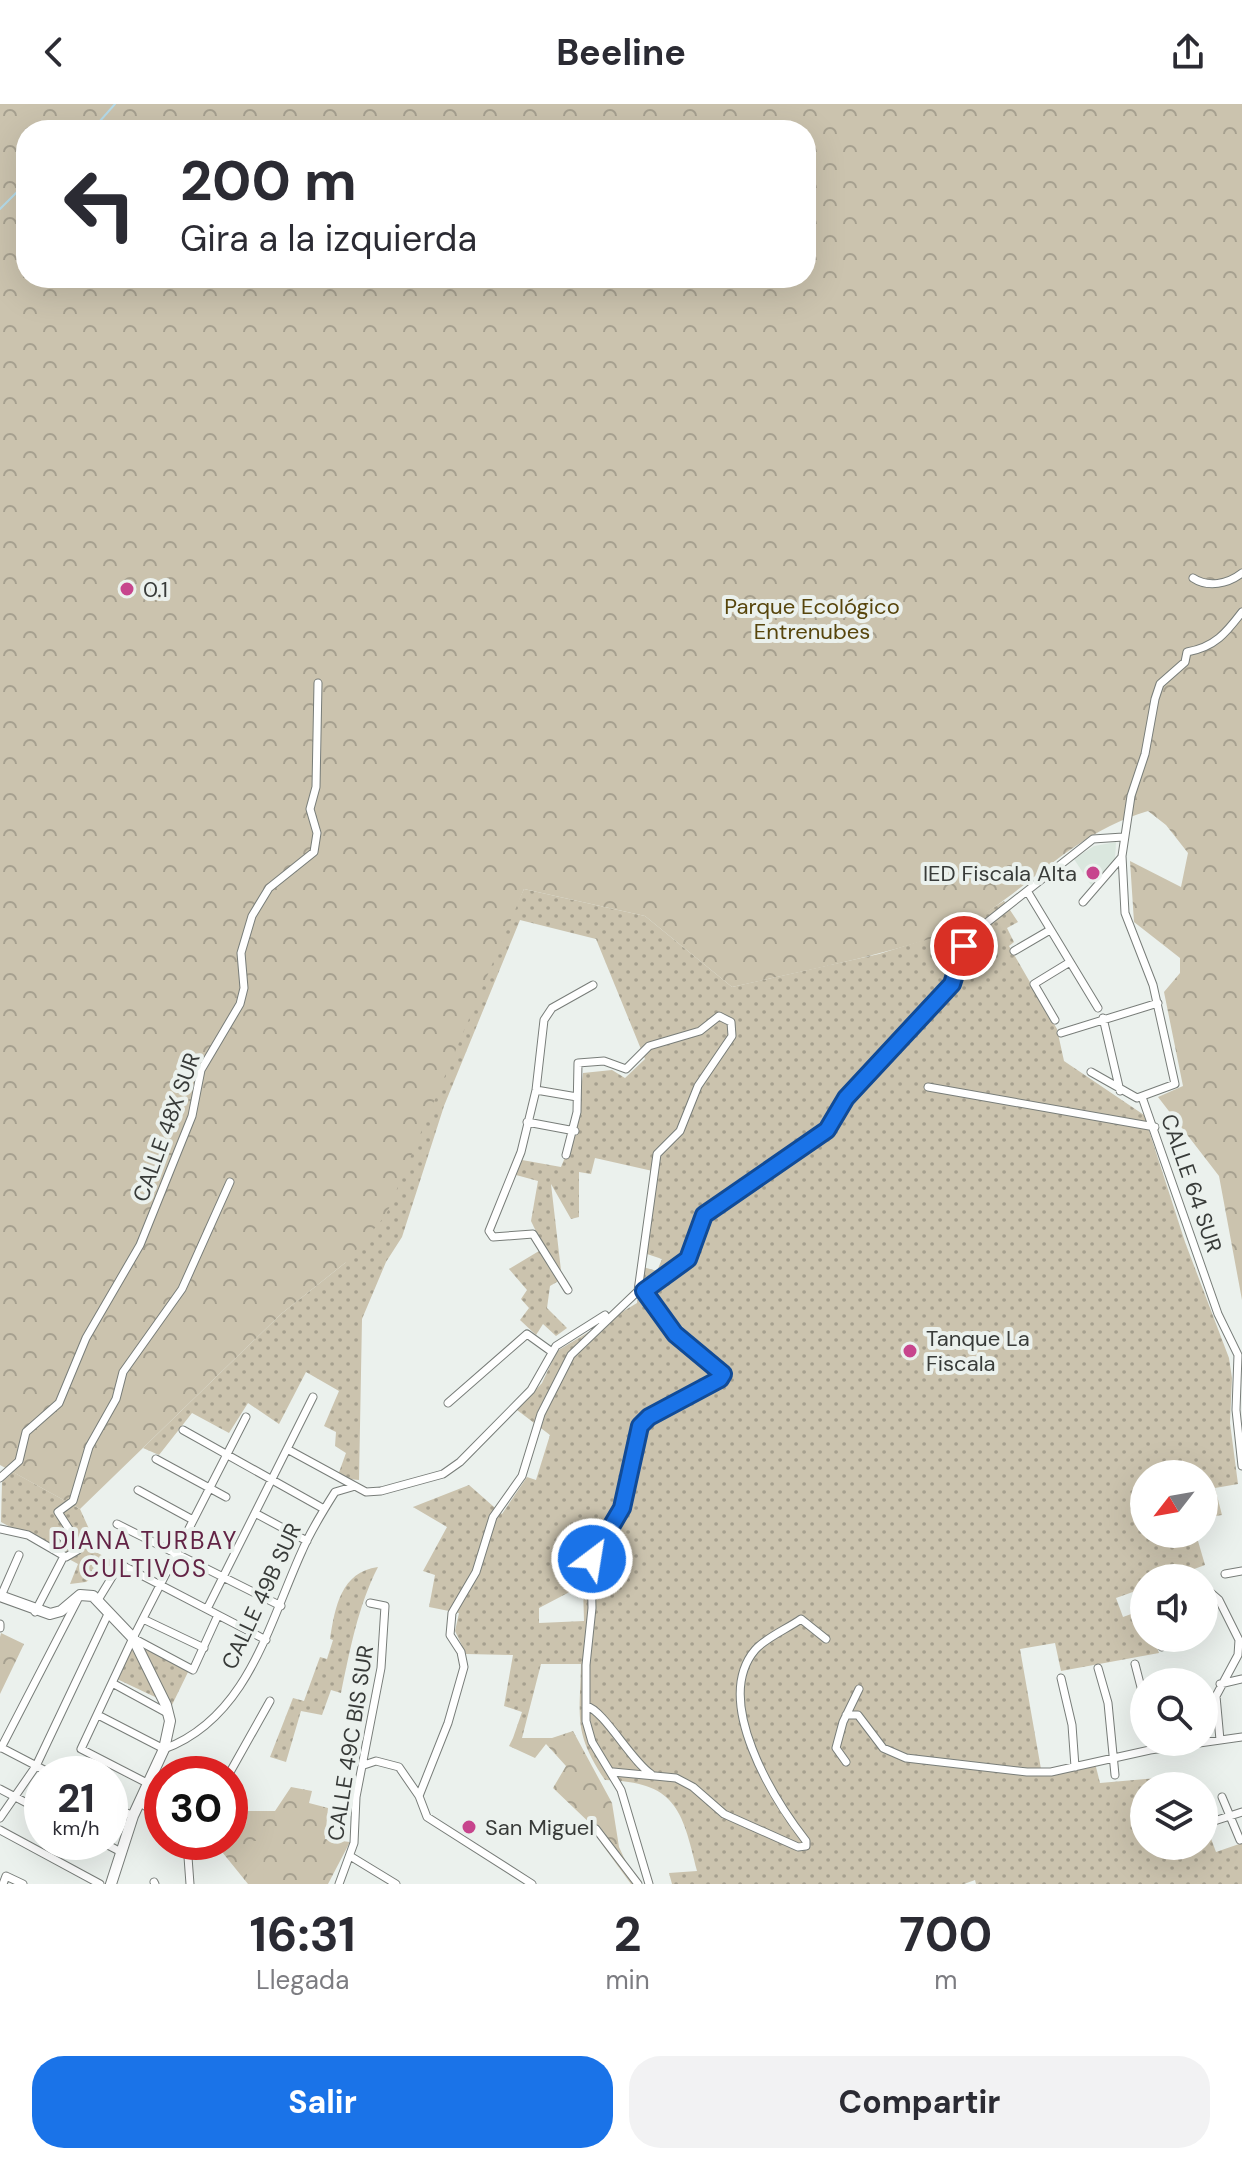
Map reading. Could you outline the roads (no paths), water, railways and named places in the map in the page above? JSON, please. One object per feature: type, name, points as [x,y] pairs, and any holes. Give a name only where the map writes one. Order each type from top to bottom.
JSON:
[{"type":"street","points":[[1193,578],[1209,584],[1223,583],[1242,573]]},
{"type":"street","points":[[1091,1072],[1124,1093],[1142,1097],[1175,1084],[1158,1003],[1127,922],[1123,837],[1160,684],[1185,662],[1187,652],[1217,641],[1242,612]]},
{"type":"street","name":"CALLE 48X SUR","points":[[0,1478],[19,1461],[26,1432],[59,1403],[86,1338],[140,1245],[192,1116],[206,1058],[240,1004],[244,988],[241,953],[252,916],[269,888],[314,852],[317,833],[310,809],[316,787],[318,683]]},
{"type":"street","points":[[419,1796],[448,1723],[464,1667],[461,1652],[450,1635],[450,1621],[476,1572],[493,1517],[522,1476],[541,1414],[560,1374],[587,1337],[617,1309],[688,1259],[704,1215],[827,1130],[846,1098],[952,984],[966,939],[1029,894],[1093,839],[1123,837]]},
{"type":"street","points":[[1083,902],[1122,856]]},
{"type":"street","points":[[1029,894],[1098,1008]]},
{"type":"street","points":[[1014,951],[1050,930]]},
{"type":"street","points":[[1055,1020],[1034,984],[1070,962]]},
{"type":"street","points":[[568,1290],[533,1234],[491,1236],[489,1231],[517,1163],[536,1090],[544,1020],[552,1008],[593,985]]},
{"type":"street","points":[[1061,1033],[1158,1003]]},
{"type":"street","points":[[566,1155],[575,1131],[578,1063],[604,1061],[626,1069],[649,1046],[700,1031],[716,1017],[725,1017],[733,1024],[732,1036],[698,1086],[680,1131],[657,1154],[644,1225],[641,1291],[675,1334],[721,1369],[722,1377],[649,1417],[637,1432],[636,1454],[622,1508],[591,1564],[592,1608],[586,1706],[590,1736],[613,1772],[648,1881]]},
{"type":"street","points":[[1103,1018],[1124,1093]]},
{"type":"street","points":[[928,1087],[1155,1127]]},
{"type":"street","points":[[536,1090],[577,1097]]},
{"type":"street","name":"CALLE 64 SUR","points":[[1142,1097],[1218,1314],[1238,1355],[1236,1410],[1242,1466]]},
{"type":"street","points":[[527,1122],[575,1131]]},
{"type":"street","points":[[35,1612],[65,1556],[79,1548],[64,1542],[61,1536],[69,1529],[58,1512],[73,1501],[89,1447],[116,1399],[123,1372],[182,1289],[230,1182]]},
{"type":"street","points":[[287,1449],[352,1487],[373,1493],[443,1474],[460,1462],[531,1390],[552,1352],[574,1331],[617,1309]]},
{"type":"street","points":[[448,1403],[527,1334],[552,1352]]},
{"type":"street","points":[[207,1609],[313,1397]]},
{"type":"street","points":[[144,1781],[81,1749],[133,1638],[246,1417]]},
{"type":"street","points":[[183,1430],[324,1509]]},
{"type":"street","points":[[156,1459],[226,1497]]},
{"type":"street","name":"CALLE 49B SUR","points":[[164,1749],[183,1740],[238,1691],[266,1640],[307,1541],[324,1509],[335,1492],[352,1487]]},
{"type":"street","points":[[138,1490],[193,1520]]},
{"type":"street","points":[[255,1513],[307,1541]]},
{"type":"street","points":[[117,1524],[281,1606]]},
{"type":"street","points":[[0,1529],[28,1535],[65,1556]]},
{"type":"street","points":[[19,1555],[0,1596],[35,1612],[58,1613],[80,1595],[89,1594],[133,1638],[169,1714],[170,1727],[160,1756]]},
{"type":"street","points":[[98,1600],[120,1564],[266,1640]]},
{"type":"street","points":[[1225,1574],[1242,1571]]},
{"type":"street","points":[[24,1760],[1,1748],[80,1595]]},
{"type":"street","name":"CALLE 49C BIS SUR","points":[[339,1884],[350,1856],[356,1797],[381,1668],[385,1606],[370,1603]]},
{"type":"street","points":[[1218,1607],[1236,1629],[1240,1645],[1236,1661],[1220,1684],[1215,1707],[1220,1740],[1242,1737]]},
{"type":"street","points":[[41,1756],[109,1612]]},
{"type":"street","name":"CALLE 49B SUR","points":[[133,1638],[193,1670],[218,1615]]},
{"type":"street","points":[[143,1619],[204,1648]]},
{"type":"street","points":[[613,1772],[686,1783],[733,1818],[798,1847],[806,1846],[784,1812],[752,1746],[740,1689],[754,1650],[801,1619],[826,1639]]},
{"type":"street","points":[[1135,1664],[1136,1668]]},
{"type":"street","points":[[1098,1668],[1108,1703],[1115,1775]]},
{"type":"street","points":[[1061,1678],[1072,1725],[1075,1767]]},
{"type":"street","points":[[1220,1684],[1242,1679]]},
{"type":"street","points":[[114,1684],[169,1714]]},
{"type":"street","points":[[846,1762],[836,1748],[846,1715],[859,1689]]},
{"type":"street","points":[[239,1756],[270,1701]]},
{"type":"street","points":[[586,1706],[598,1712],[647,1772],[657,1777]]},
{"type":"street","points":[[98,1715],[164,1749]]},
{"type":"street","points":[[846,1715],[858,1715],[883,1748],[906,1758],[1027,1772],[1075,1767],[1130,1753]]},
{"type":"street","points":[[364,1765],[376,1761],[399,1767],[419,1796],[424,1814],[532,1884]]},
{"type":"street","points":[[0,1818],[24,1784]]},
{"type":"street","points":[[0,1789],[24,1802]]},
{"type":"street","points":[[128,1831],[144,1790]]},
{"type":"street","points":[[1222,1797],[1240,1840]]},
{"type":"street","points":[[139,1802],[144,1805]]},
{"type":"street","points":[[1218,1820],[1242,1812]]},
{"type":"street","points":[[128,1814],[133,1816]]},
{"type":"street","points":[[596,1829],[638,1884]]},
{"type":"street","points":[[0,1830],[100,1884]]},
{"type":"street","points":[[350,1856],[393,1883]]},
{"type":"street","points":[[111,1884],[118,1860]]},
{"type":"street","points":[[188,1860],[190,1884]]},
{"type":"street","points":[[4,1880],[23,1884]]},
{"type":"waterway","points":[[101,120],[115,104]]},
{"type":"waterway","points":[[0,209],[16,193]]},
{"type":"place","name":"0.1","points":[[127,589]]},
{"type":"place","name":"IED Fiscala Alta","points":[[1093,873]]},
{"type":"place","name":"Tanque La Fiscala","points":[[910,1351]]},
{"type":"place","name":"San Miguel","points":[[469,1827]]},
{"type":"district","name":"DIANA TURBAY CULTIVOS","points":[[145,1555]]},
{"type":"park label","name":"Parque Ecológico Entrenubes","points":[[812,618]]}]
